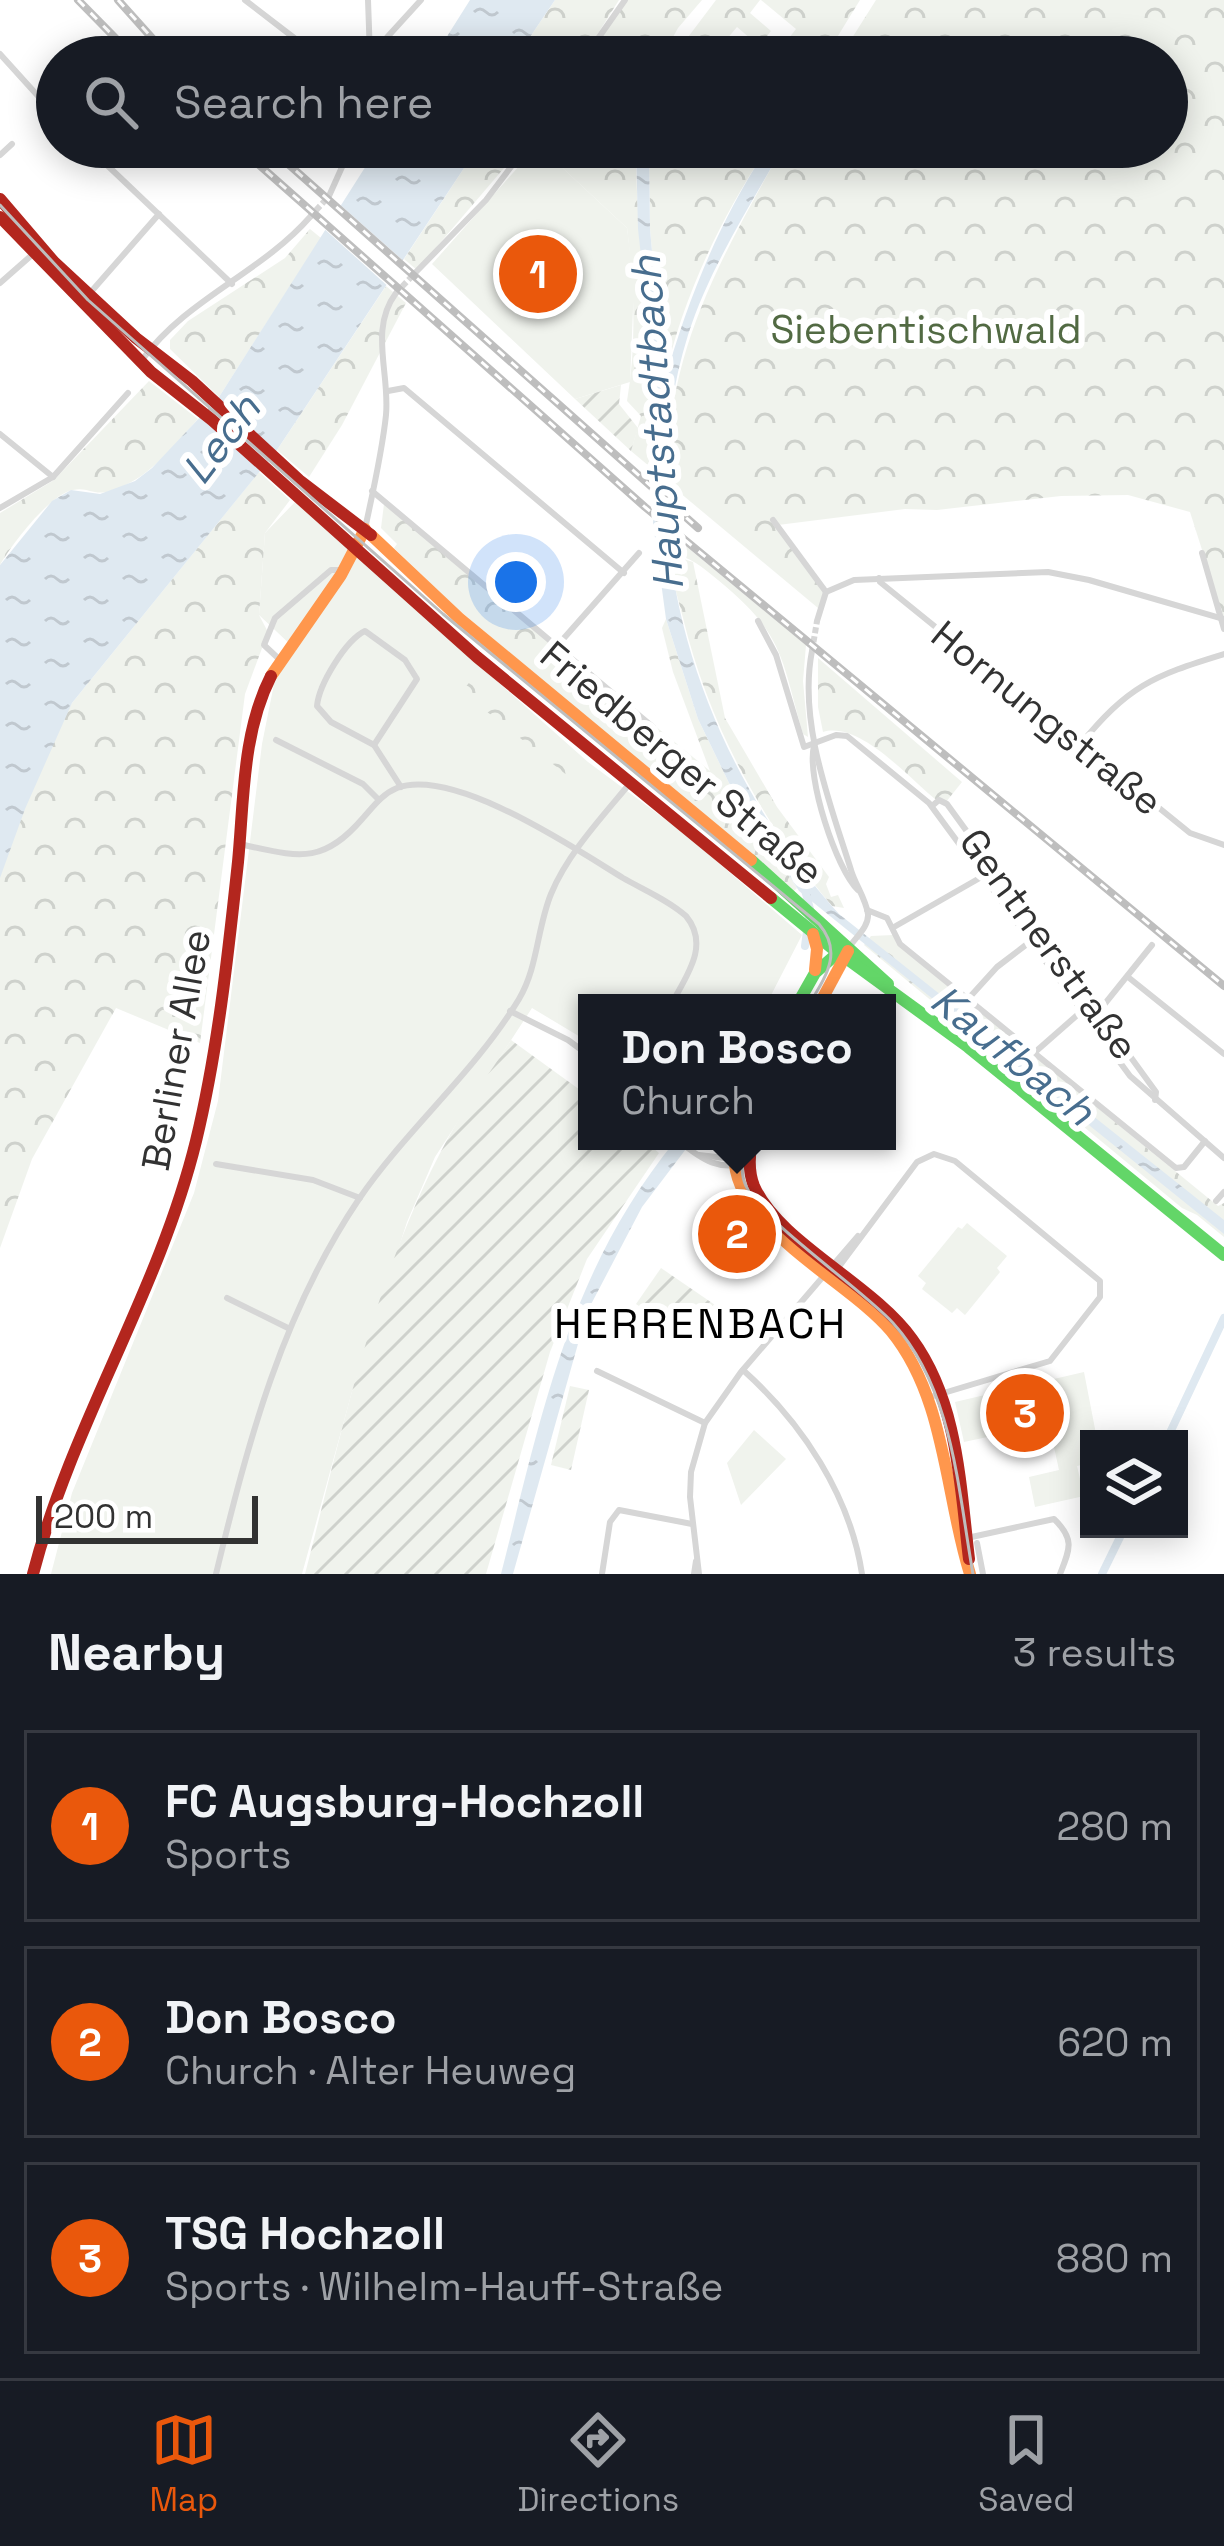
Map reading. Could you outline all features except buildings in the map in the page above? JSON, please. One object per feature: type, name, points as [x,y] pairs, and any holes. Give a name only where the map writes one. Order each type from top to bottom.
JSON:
[{"type":"main road","name":"Friedberger Straße","points":[[0,199],[146,354],[179,396],[295,485],[365,529],[459,618],[792,894],[818,932]]},
{"type":"main road","name":"Friedberger Straße","points":[[0,217],[33,254],[146,354],[192,381],[358,549],[478,657],[1224,1255]]},
{"type":"main road","name":"Berliner Allee","points":[[33,1574],[54,1492],[153,1270],[187,1175],[212,1046],[257,707],[293,635],[358,549],[365,529]]},
{"type":"main road","points":[[815,973],[818,932]]},
{"type":"main road","points":[[803,994],[815,973],[847,949]]},
{"type":"main road","points":[[824,994],[847,949]]},
{"type":"main road","points":[[734,1154],[740,1157],[750,1151],[752,1184],[765,1203],[891,1331],[934,1395],[964,1486],[971,1574]]},
{"type":"main road","points":[[734,1154],[739,1188],[752,1206],[833,1268]]},
{"type":"street","points":[[245,0],[292,36]]},
{"type":"street","points":[[368,0],[369,36]]},
{"type":"street","points":[[389,36],[422,0]]},
{"type":"street","points":[[600,36],[625,0]]},
{"type":"street","points":[[0,54],[36,94]]},
{"type":"street","points":[[0,155],[12,144]]},
{"type":"street","points":[[110,168],[232,284]]},
{"type":"street","points":[[329,196],[342,168]]},
{"type":"street","points":[[416,272],[510,168]]},
{"type":"street","points":[[88,295],[159,214]]},
{"type":"street","points":[[146,354],[180,319],[280,250],[310,217]]},
{"type":"street","points":[[0,283],[33,254]]},
{"type":"street","points":[[365,529],[388,391],[382,327],[387,304],[396,293]]},
{"type":"street","points":[[388,391],[404,388],[623,572]]},
{"type":"street","points":[[0,508],[53,477],[128,393]]},
{"type":"street","points":[[0,434],[53,477]]},
{"type":"street","points":[[372,490],[653,727]]},
{"type":"street","points":[[773,520],[826,592]]},
{"type":"street","points":[[1202,553],[1224,629]]},
{"type":"street","points":[[557,646],[639,554]]},
{"type":"street","name":"Berliner Allee","points":[[279,659],[263,645],[275,618],[340,569]]},
{"type":"street","points":[[817,621],[826,592],[845,581],[1048,572],[1222,618]]},
{"type":"street","name":"Hornungstraße","points":[[879,578],[1079,746],[1190,832],[1224,845]]},
{"type":"street","points":[[758,621],[776,655],[811,759],[839,866],[859,891]]},
{"type":"street","points":[[374,745],[417,679],[394,650],[363,631],[355,636],[320,692],[317,706],[331,722],[374,745],[401,787]]},
{"type":"street","points":[[812,651],[808,687],[815,743],[866,910],[863,929],[847,949]]},
{"type":"street","points":[[1079,746],[1106,712],[1141,684],[1224,654]]},
{"type":"street","name":"Gentnerstraße","points":[[815,743],[848,736],[932,806],[1130,1076],[1224,1158]]},
{"type":"street","points":[[276,740],[369,787],[379,800]]},
{"type":"street","points":[[804,747],[815,743]]},
{"type":"street","points":[[811,759],[815,743]]},
{"type":"street","points":[[216,1574],[248,1446],[289,1328],[316,1269],[360,1198],[510,1011],[528,979],[552,892],[632,781]]},
{"type":"street","points":[[239,844],[288,855],[318,854],[343,842],[379,800],[401,787],[431,785],[464,795],[522,818],[680,910],[694,926],[696,954],[676,994]]},
{"type":"street","name":"Gentnerstraße","points":[[932,806],[939,800],[947,804],[1156,1093],[1155,1100]]},
{"type":"street","points":[[895,927],[994,869]]},
{"type":"street","points":[[866,910],[883,914],[895,927],[900,944],[1176,1168],[1184,1167],[1205,1142]]},
{"type":"street","points":[[968,998],[1031,941]]},
{"type":"street","points":[[1091,1022],[1152,945]]},
{"type":"street","points":[[1128,977],[1224,1054]]},
{"type":"street","points":[[1034,1054],[1083,1010]]},
{"type":"street","points":[[510,1011],[578,1047]]},
{"type":"street","points":[[691,1150],[697,1155],[734,1154]]},
{"type":"street","points":[[696,1574],[691,1472],[705,1423],[743,1370],[917,1162],[941,1154],[1100,1281],[1100,1297],[1049,1361],[934,1395]]},
{"type":"street","points":[[216,1164],[313,1180],[360,1198]]},
{"type":"street","points":[[1216,1201],[1224,1192]]},
{"type":"street","points":[[227,1298],[289,1328]]},
{"type":"street","points":[[743,1370],[802,1435],[834,1486],[862,1574]]},
{"type":"street","points":[[597,1371],[705,1423]]},
{"type":"street","points":[[602,1574],[610,1522],[620,1510],[692,1524]]},
{"type":"street","points":[[983,1574],[967,1540],[1054,1519],[1069,1533],[1071,1546],[1060,1574]]},
{"type":"green space","points":[[555,0],[619,0],[596,36],[531,36]]},
{"type":"green space","points":[[626,0],[702,0],[674,36],[601,36]]},
{"type":"green space","points":[[716,0],[760,0],[750,13],[771,31],[767,36],[747,36],[737,27],[729,36],[689,36]]},
{"type":"green space","points":[[761,0],[860,0],[838,36],[790,36],[796,29]]},
{"type":"green space","name":"Siebentischwald","points":[[876,0],[1224,0],[1224,619],[1190,512],[1128,495],[905,509],[778,525],[826,592],[818,608],[667,482],[669,435],[687,348],[719,267],[772,168],[1188,168],[1188,36],[853,36]]},
{"type":"green space","points":[[464,168],[504,168],[417,270],[404,259]]},
{"type":"green space","points":[[517,168],[563,168],[627,228],[634,284],[630,382],[575,399],[432,264]]},
{"type":"green space","points":[[563,168],[637,168],[656,390],[655,471],[631,451],[641,416],[627,401],[633,315],[627,228]]},
{"type":"green space","name":"Siebentischwald","points":[[649,168],[755,168],[705,260],[664,383]]},
{"type":"green space","points":[[310,229],[321,238],[219,397],[170,349],[170,340],[188,321],[285,258]]},
{"type":"green space","points":[[386,286],[406,303],[309,477],[277,450]]},
{"type":"green space","points":[[149,381],[198,419],[162,458],[131,482],[104,492],[73,490],[54,500],[0,565],[0,513],[54,480]]},
{"type":"green space","points":[[621,385],[619,404],[638,428],[631,451],[575,399]]},
{"type":"green space","points":[[259,472],[290,500],[265,533],[259,615],[268,632],[245,694],[200,1043],[116,1008],[32,1159],[0,1248],[0,858],[24,786],[72,703]]},
{"type":"green space","points":[[295,502],[588,762],[685,834],[802,935],[772,994],[578,994],[578,1036],[532,1008],[435,1157],[407,1222],[353,1388],[302,1574],[51,1574],[72,1493],[194,1193],[218,1101],[262,744],[274,684],[294,648],[259,615],[265,533]]},
{"type":"green space","points":[[384,504],[710,771],[673,672],[662,628],[666,619],[698,719],[729,783],[797,888],[793,892],[453,605],[394,548],[397,544],[381,528]]},
{"type":"green space","points":[[670,533],[806,645],[803,681],[808,737],[803,734],[784,666],[768,632],[707,571],[669,553]]},
{"type":"green space","points":[[671,555],[693,562],[725,718],[777,807],[829,877],[826,884],[831,897],[838,895],[844,908],[832,906],[807,874],[741,771],[694,658]]},
{"type":"green space","points":[[818,658],[962,782],[946,802],[935,799],[867,742],[837,731],[823,732]]},
{"type":"green space","points":[[474,676],[581,760],[568,776],[462,692]]},
{"type":"green space","points":[[893,935],[897,944],[1218,1206],[1224,1203],[1224,1237],[1182,1208],[864,945],[871,936]]},
{"type":"green space","points":[[511,1040],[578,1088],[578,1150],[659,1153],[587,1259],[550,1352],[486,1574],[305,1574],[381,1297],[422,1190],[470,1102]]},
{"type":"green space","points":[[967,1223],[1007,1256],[965,1315],[957,1308],[952,1313],[922,1289],[926,1283],[918,1276],[958,1227]]},
{"type":"green space","points":[[661,1268],[718,1307],[694,1343],[636,1304]]},
{"type":"green space","points":[[1084,1372],[1095,1430],[1080,1430],[1080,1497],[1035,1507],[1029,1477],[1059,1470],[1049,1424],[964,1442],[955,1402]]},
{"type":"green space","points":[[570,1386],[589,1390],[571,1470],[551,1465]]},
{"type":"green space","points":[[754,1430],[786,1459],[741,1505],[727,1463]]},
{"type":"water","points":[[470,0],[555,0],[531,36],[447,36]]},
{"type":"water","name":"Lech","points":[[365,168],[464,168],[277,450],[72,703],[0,878],[0,565],[52,501],[71,490],[100,494],[135,481],[219,397]]},
{"type":"water","points":[[637,168],[649,168],[664,383],[683,321],[720,232],[754,168],[771,168],[718,263],[688,335],[671,412],[666,489],[672,567],[688,643],[714,717],[748,787],[790,853],[839,914],[1224,1220],[1224,1234],[799,891],[729,783],[698,719],[666,619],[653,523],[655,382],[638,229]]},
{"type":"water","points":[[668,1150],[685,1150],[642,1207],[587,1312],[513,1574],[501,1574],[563,1347],[608,1242]]},
{"type":"pier","points":[[337,202],[407,264],[391,289],[321,226]]},
{"type":"waterway","name":"HERRENBACH","points":[[805,890],[810,909],[805,946]]},
{"type":"waterway","points":[[1171,1430],[1224,1318]]},
{"type":"waterway","points":[[1102,1574],[1120,1538]]},
{"type":"tunnel","points":[[310,217],[329,196]]},
{"type":"tunnel","points":[[396,293],[416,272]]},
{"type":"tunnel","points":[[812,651],[817,621]]},
{"type":"tram line","points":[[0,205],[88,300],[443,614],[819,924],[831,954],[815,994]]},
{"type":"tram line","points":[[745,1150],[743,1175],[755,1200],[893,1323],[929,1378],[950,1442],[973,1574]]},
{"type":"railway","points":[[78,0],[113,36]]},
{"type":"railway","points":[[118,0],[150,36]]},
{"type":"railway","points":[[263,168],[645,507],[1224,986]]},
{"type":"railway","points":[[293,168],[698,528]]},
{"type":"traffic: fast","points":[[751,860],[888,984]]},
{"type":"traffic: fast","points":[[771,898],[895,994]]},
{"type":"traffic: fast","points":[[803,994],[815,973],[840,951]]},
{"type":"traffic: fast","points":[[896,995],[968,1047],[1224,1255]]},
{"type":"traffic: slow","points":[[271,676],[341,575],[365,529]]},
{"type":"traffic: slow","points":[[371,535],[459,618],[751,860]]},
{"type":"traffic: slow","points":[[813,934],[815,970]]},
{"type":"traffic: slow","points":[[825,994],[848,951]]},
{"type":"traffic: slow","points":[[736,1150],[736,1170],[746,1197],[766,1222],[871,1311],[909,1357],[934,1416],[970,1574]]},
{"type":"traffic: jam","points":[[0,199],[54,262],[136,338],[192,381],[299,480],[371,535]]},
{"type":"traffic: jam","points":[[0,217],[151,372],[212,420],[477,657],[771,898]]},
{"type":"traffic: jam","points":[[33,1574],[70,1464],[160,1251],[196,1141],[222,1002],[249,744],[271,676]]},
{"type":"traffic: jam","points":[[751,1150],[751,1175],[766,1206],[804,1245],[895,1319],[927,1363],[954,1444],[969,1559]]},
{"type":"place","name":"FC Augsburg-Hochzoll","points":[[538,274]]},
{"type":"place","name":"Don Bosco","points":[[737,1234]]},
{"type":"place","name":"TSG Hochzoll","points":[[1025,1413]]},
{"type":"district","name":"HERRENBACH","points":[[701,1323]]},
{"type":"water label","name":"Hauptstadtbach","points":[[657,423]]},
{"type":"water label","name":"Kaufbach","points":[[1013,1055]]}]
